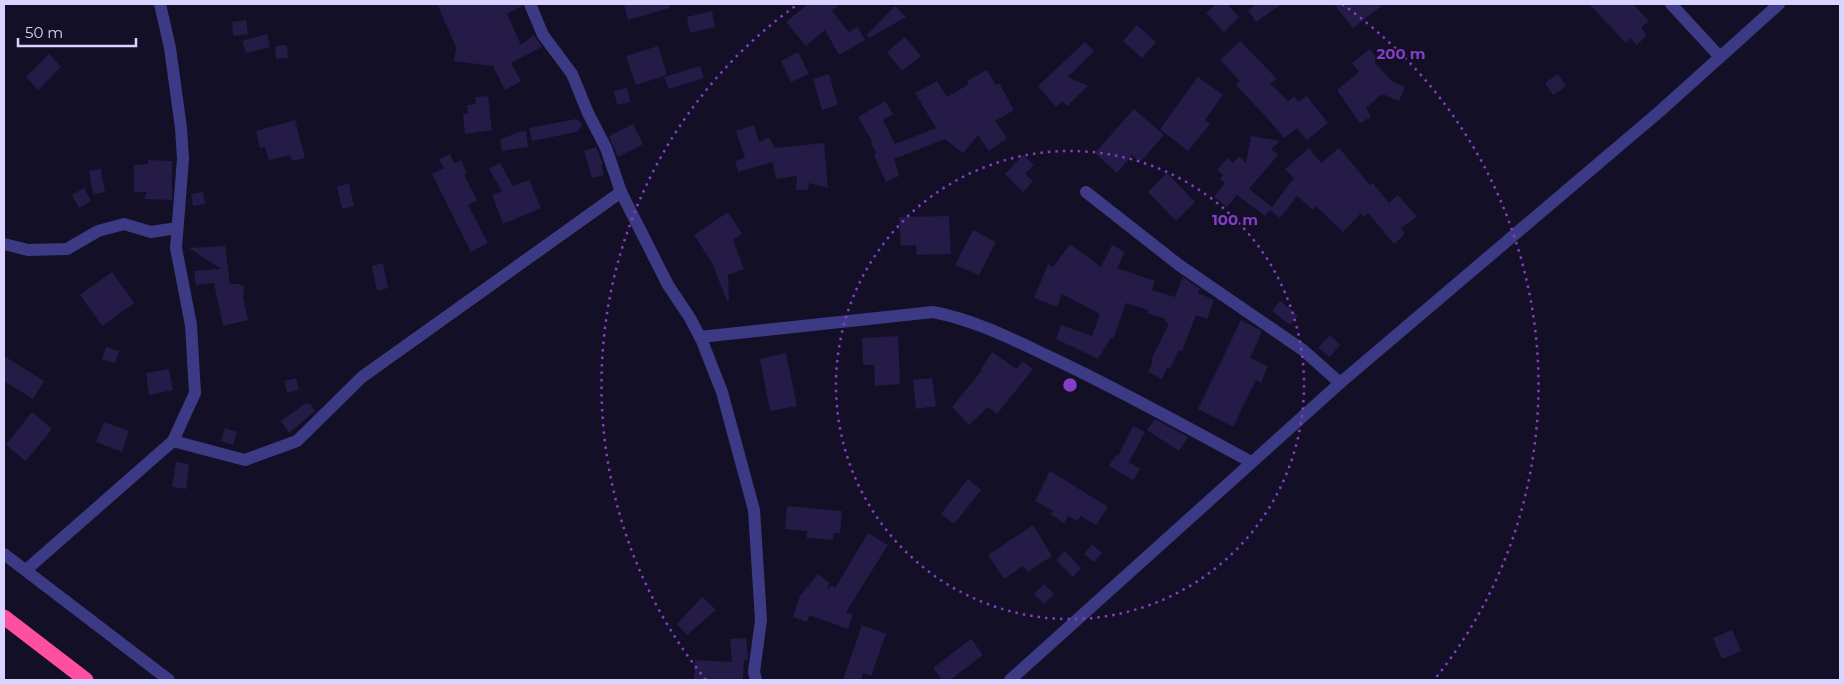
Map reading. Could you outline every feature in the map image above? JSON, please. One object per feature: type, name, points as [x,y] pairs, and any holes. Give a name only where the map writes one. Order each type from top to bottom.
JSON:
[{"type":"highway","points":[[4,617],[86,680]]},
{"type":"street","points":[[26,570],[173,441],[195,393],[191,325],[176,248],[183,159],[181,128],[170,48],[160,4]]},
{"type":"street","points":[[530,4],[543,35],[572,74],[588,113],[606,148],[621,192],[668,285],[700,337],[722,392],[754,510],[761,595],[761,620],[754,672],[756,680]]},
{"type":"street","points":[[1671,4],[1720,57]]},
{"type":"street","points":[[1010,680],[1340,383],[1652,118],[1779,4]]},
{"type":"street","points":[[173,441],[245,460],[297,441],[362,377],[621,192]]},
{"type":"street","points":[[1086,192],[1178,265],[1303,350],[1340,383]]},
{"type":"street","points":[[4,244],[28,250],[67,249],[98,231],[124,224],[151,232],[177,228]]},
{"type":"street","points":[[700,337],[933,312],[954,316],[988,328],[1078,370],[1251,462]]},
{"type":"street","points":[[4,554],[169,680]]},
{"type":"building","points":[[437,4],[522,4],[522,6],[507,14],[521,45],[534,35],[542,47],[511,63],[521,81],[505,90],[493,66],[454,61],[456,47]]},
{"type":"building","points":[[624,4],[669,4],[670,8],[628,20]]},
{"type":"building","points":[[808,4],[840,4],[832,11],[849,32],[858,27],[865,40],[839,55],[825,30],[806,46],[786,22]]},
{"type":"building","points":[[1216,4],[1227,4],[1239,17],[1224,32],[1206,13]]},
{"type":"building","points":[[1257,4],[1282,4],[1256,22],[1248,10]]},
{"type":"building","points":[[1334,4],[1384,4],[1353,28]]},
{"type":"building","points":[[1589,4],[1633,4],[1649,21],[1641,28],[1647,35],[1637,45],[1630,38],[1626,43]]},
{"type":"building","points":[[895,6],[906,17],[869,38],[867,35]]},
{"type":"building","points":[[712,11],[715,27],[690,33],[687,17]]},
{"type":"building","points":[[246,20],[248,34],[233,36],[232,22]]},
{"type":"building","points":[[1137,25],[1156,42],[1142,58],[1123,41]]},
{"type":"building","points":[[267,34],[270,47],[246,53],[242,41]]},
{"type":"building","points":[[905,37],[921,56],[902,71],[887,52]]},
{"type":"building","points":[[1240,41],[1277,79],[1270,83],[1288,101],[1294,96],[1298,102],[1307,96],[1328,123],[1307,140],[1297,128],[1284,138],[1236,85],[1240,81],[1220,60]]},
{"type":"building","points":[[1085,42],[1094,51],[1068,77],[1088,86],[1067,106],[1062,101],[1056,107],[1038,86]]},
{"type":"building","points":[[287,45],[288,58],[276,59],[275,46]]},
{"type":"building","points":[[658,46],[667,75],[636,85],[626,56]]},
{"type":"building","points":[[1370,49],[1378,59],[1374,62],[1393,82],[1405,87],[1399,101],[1382,94],[1366,108],[1371,117],[1360,123],[1337,90],[1359,72],[1352,63]]},
{"type":"building","points":[[798,52],[809,74],[791,82],[781,61]]},
{"type":"building","points":[[49,54],[61,67],[38,90],[26,77]]},
{"type":"building","points":[[700,66],[704,78],[669,89],[664,77]]},
{"type":"building","points":[[987,70],[996,85],[999,83],[1014,110],[995,121],[1007,138],[989,151],[978,135],[963,153],[945,139],[894,159],[899,176],[886,182],[874,155],[876,153],[872,141],[858,117],[885,101],[893,114],[883,120],[895,144],[936,128],[915,93],[937,81],[947,97],[969,84],[967,81]]},
{"type":"building","points":[[829,74],[838,105],[822,110],[813,79]]},
{"type":"building","points":[[1558,74],[1566,86],[1553,95],[1545,83]]},
{"type":"building","points":[[1198,77],[1223,95],[1205,120],[1210,124],[1188,151],[1160,129]]},
{"type":"building","points":[[627,88],[630,102],[617,105],[614,91]]},
{"type":"building","points":[[488,96],[492,130],[465,134],[463,114],[468,114],[467,105],[476,104],[475,97]]},
{"type":"building","points":[[1134,109],[1164,135],[1140,162],[1132,155],[1117,173],[1095,153]]},
{"type":"building","points":[[576,119],[583,124],[577,132],[532,141],[529,128]]},
{"type":"building","points":[[295,120],[305,158],[292,161],[290,155],[269,160],[265,147],[260,148],[256,131]]},
{"type":"building","points":[[633,124],[643,144],[618,157],[609,136]]},
{"type":"building","points":[[754,125],[759,142],[769,137],[775,148],[824,143],[828,188],[809,183],[808,190],[796,190],[797,176],[776,179],[773,162],[738,172],[735,161],[745,158],[736,131]]},
{"type":"building","points":[[526,131],[528,147],[502,151],[500,140],[518,132]]},
{"type":"building","points":[[1251,136],[1280,141],[1271,149],[1278,155],[1249,189],[1272,207],[1294,178],[1285,169],[1309,148],[1321,163],[1339,148],[1370,185],[1373,183],[1389,203],[1398,195],[1417,217],[1401,228],[1405,234],[1394,244],[1368,213],[1364,217],[1361,213],[1343,232],[1316,206],[1313,210],[1297,196],[1280,218],[1270,210],[1265,216],[1237,195],[1227,207],[1214,197],[1225,183],[1220,179],[1223,175],[1217,170],[1228,158],[1233,163],[1239,156],[1246,163]]},
{"type":"building","points":[[596,147],[603,164],[601,165],[604,175],[592,178],[584,151]]},
{"type":"building","points":[[450,154],[454,163],[461,160],[467,173],[464,175],[477,200],[468,205],[488,243],[471,252],[432,174],[444,168],[439,159]]},
{"type":"building","points":[[1023,155],[1034,165],[1025,174],[1033,181],[1023,192],[1005,174]]},
{"type":"building","points":[[148,160],[172,161],[172,200],[144,199],[147,192],[134,192],[134,165],[148,164]]},
{"type":"building","points":[[500,163],[513,186],[529,180],[541,208],[503,224],[492,195],[502,191],[489,169]]},
{"type":"building","points":[[101,169],[105,192],[93,194],[89,171]]},
{"type":"building","points":[[1167,173],[1195,202],[1176,221],[1148,192]]},
{"type":"building","points":[[349,183],[354,206],[342,209],[337,187]]},
{"type":"building","points":[[84,188],[91,201],[79,208],[72,195]]},
{"type":"building","points":[[203,192],[205,204],[193,206],[191,194]]},
{"type":"building","points":[[728,212],[742,234],[733,240],[744,269],[728,275],[729,301],[727,301],[712,263],[694,235]]},
{"type":"building","points":[[949,216],[951,254],[917,255],[916,245],[901,246],[899,217]]},
{"type":"building","points":[[973,230],[996,242],[979,275],[955,265]]},
{"type":"building","points":[[1070,244],[1101,267],[1112,245],[1125,252],[1117,268],[1155,281],[1152,290],[1175,297],[1183,277],[1200,289],[1198,293],[1214,300],[1207,319],[1196,315],[1182,351],[1179,350],[1170,369],[1167,368],[1162,379],[1148,372],[1153,361],[1151,360],[1169,324],[1165,322],[1166,319],[1147,313],[1148,310],[1126,303],[1113,339],[1111,338],[1098,359],[1056,339],[1061,325],[1092,336],[1100,314],[1062,294],[1057,307],[1034,298],[1048,264],[1053,267]]},
{"type":"building","points":[[225,246],[230,284],[244,286],[243,298],[248,320],[223,326],[214,283],[196,285],[194,271],[221,269],[189,248]]},
{"type":"building","points":[[383,263],[388,288],[377,291],[372,266]]},
{"type":"building","points":[[112,272],[134,303],[102,326],[80,295]]},
{"type":"building","points":[[1280,301],[1298,315],[1290,325],[1272,311]]},
{"type":"building","points":[[1241,320],[1262,331],[1250,358],[1268,366],[1261,383],[1256,380],[1233,427],[1198,409]]},
{"type":"building","points":[[1330,335],[1340,345],[1330,357],[1318,348]]},
{"type":"building","points":[[898,336],[900,384],[875,386],[874,365],[863,365],[862,338]]},
{"type":"building","points":[[106,347],[119,351],[115,363],[102,359]]},
{"type":"building","points":[[992,352],[1017,369],[1022,361],[1033,369],[997,414],[988,407],[969,425],[952,407],[982,370]]},
{"type":"building","points":[[786,353],[797,406],[770,411],[760,359]]},
{"type":"building","points":[[4,356],[44,381],[33,399],[4,381]]},
{"type":"building","points":[[169,369],[173,390],[149,395],[146,373]]},
{"type":"building","points":[[296,378],[299,390],[287,393],[284,381]]},
{"type":"building","points":[[932,378],[936,406],[916,409],[913,380]]},
{"type":"building","points":[[305,404],[310,404],[315,411],[289,433],[281,421]]},
{"type":"building","points":[[32,412],[52,429],[26,461],[6,445]]},
{"type":"building","points":[[1155,419],[1188,437],[1179,451],[1147,430]]},
{"type":"building","points":[[104,422],[129,431],[122,452],[96,442]]},
{"type":"building","points":[[1133,426],[1145,432],[1129,462],[1140,469],[1133,480],[1109,466],[1116,455],[1118,456]]},
{"type":"building","points":[[225,428],[237,432],[233,445],[221,441]]},
{"type":"building","points":[[176,462],[189,464],[186,489],[172,487]]},
{"type":"building","points":[[1050,471],[1108,507],[1096,525],[1081,516],[1077,521],[1068,516],[1064,523],[1050,514],[1054,511],[1035,501]]},
{"type":"building","points":[[968,479],[981,490],[954,524],[941,514]]},
{"type":"building","points":[[787,506],[842,511],[840,533],[834,533],[833,540],[807,538],[807,531],[785,529]]},
{"type":"building","points":[[1033,525],[1052,556],[1028,572],[1023,566],[1004,579],[988,555]]},
{"type":"building","points":[[868,533],[888,545],[846,612],[853,615],[848,629],[809,615],[807,622],[793,617],[800,596],[818,574],[829,583],[828,590],[831,585],[835,588]]},
{"type":"building","points":[[1092,544],[1102,553],[1094,562],[1084,554]]},
{"type":"building","points":[[1065,551],[1081,568],[1073,577],[1056,560]]},
{"type":"building","points":[[1044,584],[1054,594],[1044,604],[1034,594]]},
{"type":"building","points":[[702,597],[716,610],[687,635],[677,624]]},
{"type":"building","points":[[862,625],[886,634],[871,676],[863,673],[861,680],[843,680]]},
{"type":"building","points":[[1732,630],[1741,651],[1722,659],[1713,638]]},
{"type":"building","points":[[746,638],[748,658],[747,661],[744,660],[743,680],[694,680],[695,660],[732,662],[730,639]]},
{"type":"building","points":[[971,639],[983,655],[950,680],[942,680],[933,668]]}]
